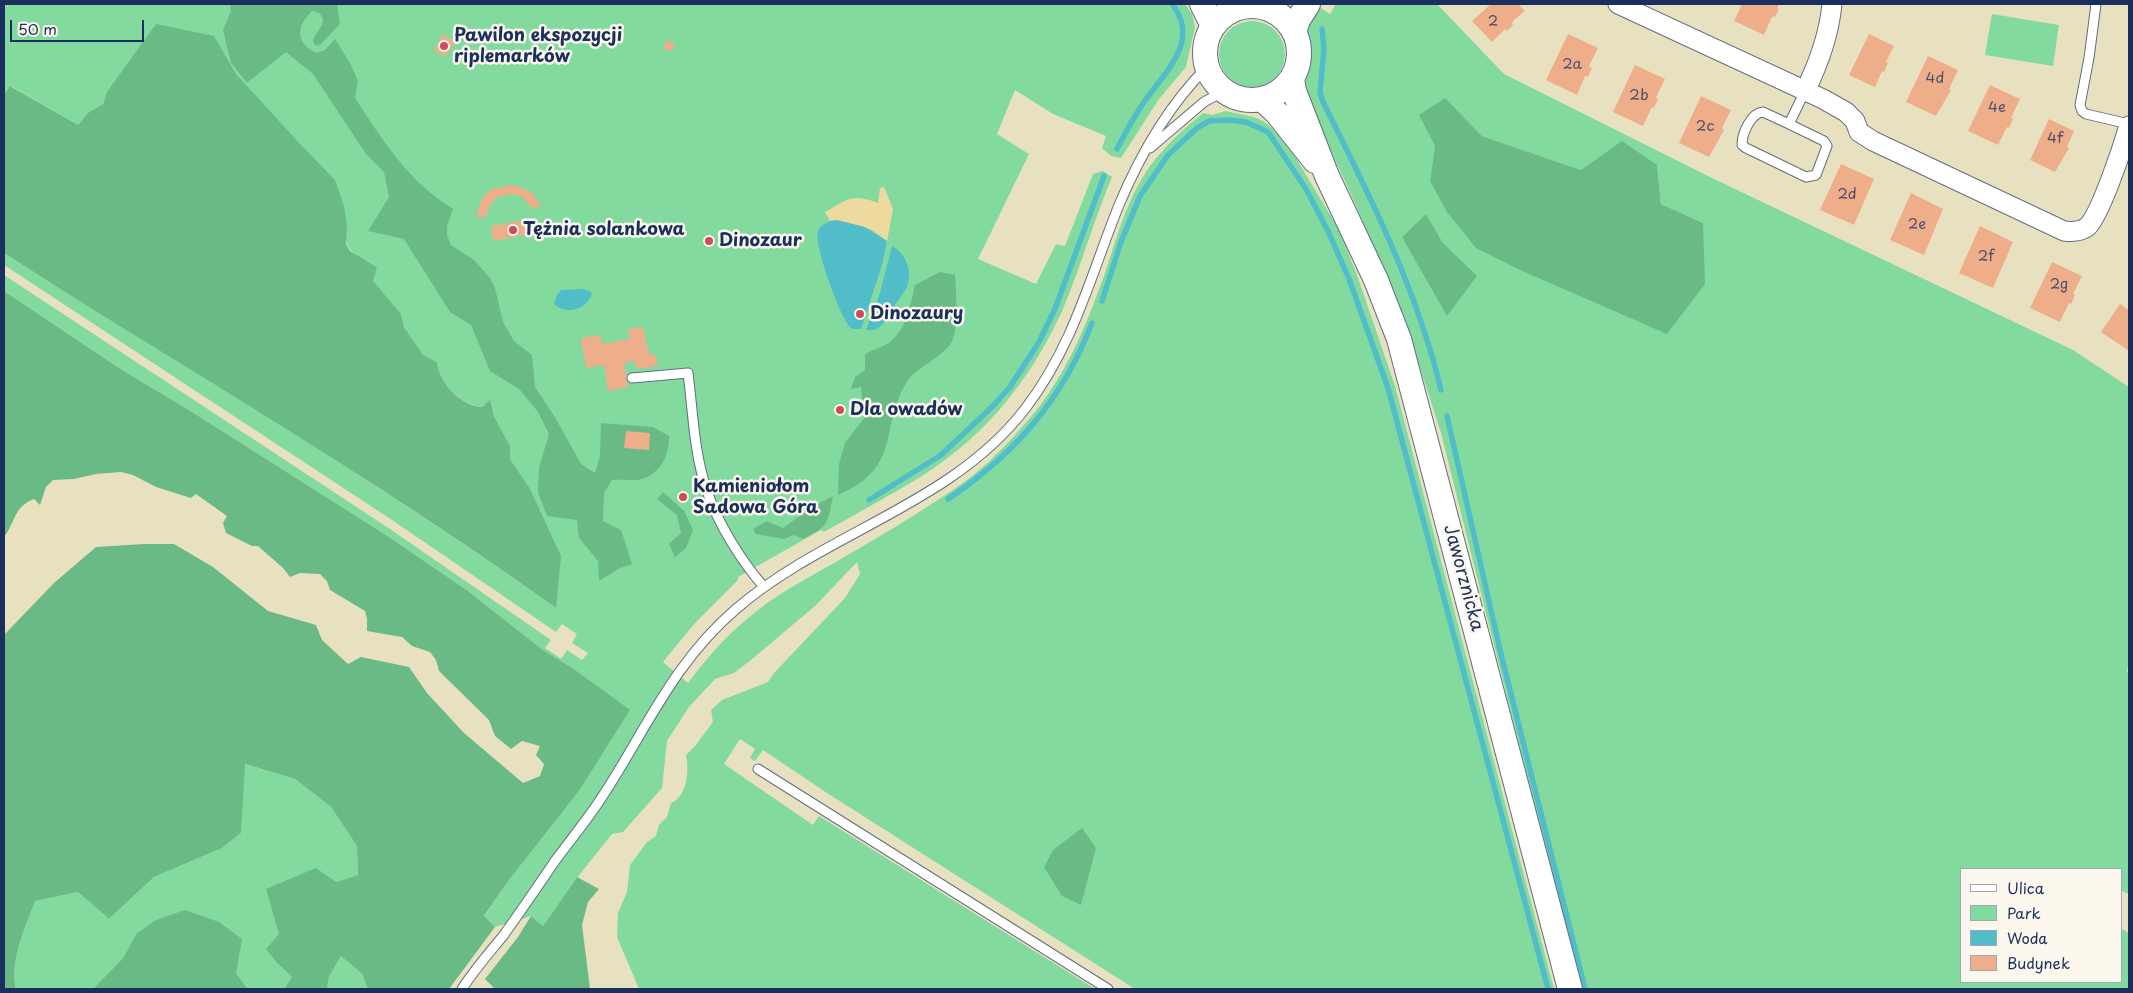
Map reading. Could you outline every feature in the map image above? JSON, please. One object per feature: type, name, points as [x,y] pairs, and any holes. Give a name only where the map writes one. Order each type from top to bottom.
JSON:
[{"type":"street","points":[[1202,4],[1213,26]]},
{"type":"street","points":[[1294,32],[1298,20],[1308,4]]},
{"type":"street","points":[[1618,4],[1805,91],[1846,112],[1855,121],[1859,132],[1873,141],[2064,231],[2082,230],[2093,220],[2122,149],[2129,125]]},
{"type":"street","points":[[1805,91],[1820,57],[1830,23],[1832,4]]},
{"type":"street","points":[[1239,5],[1271,6],[1285,19],[1294,32],[1299,53],[1297,68],[1286,86],[1275,94],[1262,99],[1248,100],[1233,96],[1224,91],[1214,81],[1207,67],[1205,55],[1207,39],[1213,26],[1239,5]]},
{"type":"street","name":"Jaworznicka","points":[[1292,78],[1294,91],[1328,176],[1376,280],[1399,339],[1570,989]]},
{"type":"street","name":"Jaworznicka","points":[[1262,99],[1277,113],[1328,176]]},
{"type":"lane","points":[[2096,4],[2089,58],[2080,105],[2082,111],[2086,114],[2129,125]]},
{"type":"lane","points":[[462,989],[602,798],[678,671],[720,624],[779,576],[937,486],[983,452],[1024,410],[1044,381],[1070,334],[1133,173],[1170,110],[1207,67]]},
{"type":"lane","points":[[1146,152],[1204,102],[1224,91]]},
{"type":"lane","points":[[1789,124],[1805,91]]},
{"type":"lane","points":[[1759,112],[1789,124],[1824,140],[1827,146],[1816,175],[1812,177],[1806,177],[1746,148],[1742,144],[1742,139],[1753,115],[1759,112]]},
{"type":"lane","points":[[632,378],[688,373],[697,446],[706,490],[717,517],[753,574],[764,587]]},
{"type":"lane","points":[[758,769],[1108,989]]},
{"type":"green space","points":[[4,4],[1185,4],[1192,14],[1195,27],[1186,67],[1159,99],[1121,158],[1111,156],[1102,148],[1106,136],[1053,114],[1015,90],[997,134],[1029,154],[978,259],[1036,284],[1056,244],[1065,246],[1093,174],[1103,171],[1112,177],[1063,309],[1035,362],[1018,387],[979,431],[933,468],[897,491],[824,532],[821,530],[738,577],[738,580],[695,623],[663,662],[688,683],[723,642],[767,603],[924,509],[963,483],[990,461],[1037,409],[1062,373],[1090,314],[1121,223],[1137,188],[1155,159],[1178,134],[1203,113],[1213,115],[1225,111],[1254,117],[1272,128],[1294,155],[1338,228],[1357,275],[1395,386],[1554,989],[1135,989],[824,791],[763,750],[755,761],[750,758],[755,749],[740,739],[724,764],[813,825],[819,816],[1095,989],[639,989],[617,937],[618,913],[627,892],[630,865],[647,842],[656,836],[659,825],[667,817],[671,803],[677,800],[684,789],[687,775],[686,755],[713,722],[711,710],[722,700],[768,682],[774,673],[845,598],[860,574],[857,562],[815,606],[734,673],[715,679],[689,707],[667,741],[662,788],[623,832],[612,834],[572,884],[543,926],[531,916],[495,927],[484,917],[509,880],[579,791],[629,710],[574,669],[543,650],[468,591],[389,537],[189,410],[122,370],[4,291],[4,275],[393,531],[551,640],[545,648],[561,659],[567,650],[582,660],[588,653],[572,643],[577,634],[562,624],[556,632],[392,520],[4,265],[4,253],[339,462],[470,548],[556,608],[517,470],[510,459],[510,446],[494,416],[490,401],[482,407],[466,402],[452,392],[442,378],[437,362],[423,356],[404,327],[401,314],[372,281],[377,267],[352,252],[346,242],[347,225],[107,92],[103,104],[89,112],[78,125],[11,86],[4,93]]},
{"type":"green space","points":[[230,4],[337,4],[340,24],[321,44],[316,46],[313,42],[322,24],[322,17],[319,13],[312,11],[301,28],[301,39],[309,49],[316,53],[325,50],[335,39],[350,63],[358,81],[355,98],[376,130],[410,173],[437,198],[453,209],[447,226],[447,235],[451,245],[474,260],[490,278],[495,288],[503,322],[514,341],[532,355],[535,387],[556,419],[581,464],[595,473],[600,456],[601,423],[653,427],[669,436],[668,449],[664,461],[656,471],[642,479],[612,480],[604,493],[603,521],[621,530],[632,564],[620,568],[599,581],[598,561],[579,538],[577,520],[547,516],[538,492],[539,468],[549,434],[538,412],[519,389],[490,371],[471,325],[450,312],[404,239],[368,231],[389,197],[384,172],[366,154],[313,74],[286,52],[247,83],[231,63],[223,30],[231,11]]},
{"type":"green space","points":[[1336,4],[1437,4],[1504,74],[1712,178],[2073,350],[2129,387],[2129,662],[2127,671],[2129,676],[2129,894],[2123,891],[2123,868],[1960,868],[1960,983],[2123,983],[2123,930],[2129,933],[2129,989],[1580,989],[1441,433],[1413,346],[1354,201],[1318,123],[1301,76],[1309,54],[1306,28],[1316,5],[1330,14]],"holes":[[[1445,99],[1482,136],[1581,170],[1657,165],[1661,204],[1703,223],[1430,181]],[[1426,215],[1443,243],[1402,237]]]},
{"type":"green space","points":[[1992,14],[2059,25],[2053,66],[1985,55]]},
{"type":"green space","points":[[1252,21],[1265,24],[1275,31],[1282,41],[1285,54],[1282,67],[1275,77],[1265,84],[1252,87],[1239,84],[1229,77],[1222,67],[1219,54],[1222,41],[1229,31],[1239,24]]},
{"type":"green space","points":[[156,24],[214,36],[236,74],[335,180],[344,206],[347,225],[346,244],[350,251],[377,267],[373,281],[401,314],[404,327],[423,355],[437,362],[442,378],[459,398],[482,407],[490,400],[494,416],[510,446],[510,459],[530,489],[561,556],[556,608],[470,548],[295,434],[4,253],[4,94],[10,86],[78,125],[89,112],[103,104],[107,92]]},
{"type":"green space","points":[[1445,98],[1482,136],[1581,170],[1622,141],[1657,165],[1661,204],[1703,223],[1705,284],[1667,334],[1520,270],[1476,248],[1447,212],[1430,181],[1435,146],[1419,115]]},
{"type":"green space","points":[[1426,214],[1443,243],[1477,276],[1447,316],[1402,237]]},
{"type":"green space","points":[[940,272],[955,275],[956,320],[954,337],[941,354],[908,380],[899,397],[881,459],[873,472],[859,484],[838,495],[839,464],[845,443],[864,418],[861,387],[851,389],[855,377],[865,370],[865,354],[887,344],[896,337],[907,316],[915,285]]},
{"type":"green space","points":[[4,291],[122,370],[189,410],[389,537],[468,591],[543,650],[574,669],[630,710],[579,791],[509,880],[484,916],[495,927],[449,989],[368,989],[362,974],[341,956],[329,977],[327,989],[284,989],[292,977],[266,949],[279,934],[266,889],[316,868],[336,882],[358,875],[357,846],[331,807],[295,779],[245,764],[241,833],[222,848],[154,877],[109,919],[78,892],[35,901],[17,956],[14,978],[16,989],[4,989],[4,635],[54,583],[96,547],[174,544],[213,567],[268,611],[316,625],[322,640],[348,664],[361,657],[409,667],[427,693],[464,733],[523,783],[540,776],[544,764],[536,755],[540,746],[522,741],[511,749],[495,736],[489,720],[439,671],[436,660],[430,652],[412,646],[402,637],[367,631],[365,611],[330,590],[327,581],[320,574],[300,573],[290,577],[283,568],[258,546],[252,546],[226,533],[223,523],[227,516],[196,494],[191,498],[156,487],[133,475],[121,472],[53,480],[46,487],[40,505],[34,499],[22,506],[4,537]]},
{"type":"green space","points":[[663,492],[684,511],[693,530],[686,548],[675,557],[669,544],[681,533],[677,515],[657,499]]},
{"type":"green space","points":[[833,496],[826,523],[823,527],[803,539],[794,535],[784,539],[756,534],[753,529],[767,521],[783,528],[814,506]]},
{"type":"green space","points":[[244,764],[295,779],[331,807],[357,846],[358,875],[336,882],[279,934],[278,964],[292,977],[284,989],[247,988],[236,973],[136,934],[123,958],[93,989],[16,989],[14,978],[17,956],[35,901],[78,892],[109,919],[154,877],[222,848],[241,833]]},
{"type":"green space","points":[[1082,828],[1096,848],[1081,905],[1062,896],[1044,867],[1053,850]]},
{"type":"green space","points":[[577,877],[599,889],[588,902],[582,925],[590,989],[495,989],[485,979],[518,937],[531,916],[543,926]]},
{"type":"green space","points":[[185,910],[219,922],[242,939],[236,973],[247,988],[264,989],[93,989],[123,958],[136,934],[156,920]]},
{"type":"green space","points":[[341,956],[362,974],[368,989],[327,989],[329,977]]},
{"type":"sand","points":[[884,187],[893,209],[887,241],[872,230],[830,221],[825,212],[850,199],[862,198],[878,203],[880,188]]},
{"type":"water","points":[[837,220],[865,227],[887,241],[882,265],[861,329],[852,329],[841,312],[829,282],[820,250],[819,229],[826,223]]},
{"type":"water","points":[[892,246],[901,253],[907,264],[909,281],[888,318],[881,326],[876,329],[866,330],[880,293]]},
{"type":"water","points":[[584,289],[592,293],[590,299],[581,307],[564,310],[554,304],[561,290]]},
{"type":"building","points":[[1491,4],[1518,4],[1525,11],[1515,19],[1512,23],[1513,25],[1507,31],[1505,29],[1492,42],[1472,21]]},
{"type":"building","points":[[1742,4],[1779,4],[1777,8],[1779,9],[1775,17],[1773,16],[1770,21],[1764,35],[1734,21]]},
{"type":"building","name":"Pawilon ekspozycji riplemarków","points":[[443,34],[455,42],[445,57],[434,50]]},
{"type":"building","points":[[1568,34],[1598,48],[1589,67],[1592,68],[1588,77],[1585,76],[1577,95],[1546,80]]},
{"type":"building","points":[[1869,34],[1894,46],[1886,62],[1888,63],[1884,72],[1882,71],[1875,87],[1849,75]]},
{"type":"building","points":[[667,41],[671,41],[674,46],[671,51],[667,51],[664,48],[664,44]]},
{"type":"building","points":[[1928,56],[1958,70],[1949,89],[1951,90],[1936,116],[1906,102]]},
{"type":"building","points":[[1635,65],[1665,79],[1656,98],[1658,99],[1654,108],[1652,107],[1643,126],[1613,112]]},
{"type":"building","points":[[1990,85],[2020,99],[2011,118],[2013,119],[2009,128],[2007,127],[1998,145],[1968,131]]},
{"type":"building","points":[[1701,96],[1731,110],[1722,129],[1724,130],[1709,157],[1679,143]]},
{"type":"building","points":[[2049,119],[2074,131],[2067,147],[2069,148],[2055,172],[2030,160]]},
{"type":"building","points":[[1841,164],[1874,179],[1854,225],[1820,210]]},
{"type":"building","points":[[509,185],[531,192],[541,205],[533,209],[521,196],[509,194],[498,197],[490,205],[486,217],[476,217],[481,201],[486,194],[492,189]]},
{"type":"building","points":[[1911,193],[1943,209],[1924,255],[1890,240]]},
{"type":"building","name":"Tężnia solankowa","points":[[532,219],[535,233],[493,241],[491,226]]},
{"type":"building","points":[[1980,226],[2013,242],[1993,288],[1959,273]]},
{"type":"building","points":[[2052,262],[2082,276],[2073,294],[2075,295],[2071,304],[2069,303],[2060,322],[2030,308]]},
{"type":"building","points":[[2120,304],[2129,310],[2129,351],[2101,332]]},
{"type":"building","points":[[643,327],[648,350],[650,355],[655,354],[658,366],[637,369],[635,361],[624,363],[628,387],[608,391],[604,365],[586,368],[581,338],[600,335],[602,344],[630,339],[628,329]]},
{"type":"building","points":[[626,431],[650,433],[649,450],[624,448]]},
{"type":"waterway","points":[[1117,149],[1140,108],[1177,56],[1183,31],[1180,18],[1172,4]]},
{"type":"waterway","points":[[1322,29],[1324,49],[1320,92],[1323,102],[1374,207],[1405,279],[1419,315],[1441,390]]},
{"type":"waterway","points":[[1102,301],[1121,242],[1140,196],[1168,155],[1197,128],[1209,121],[1229,120],[1246,122],[1268,132],[1306,189],[1329,233],[1349,279],[1388,388],[1548,989]]},
{"type":"waterway","points":[[869,500],[941,455],[993,406],[1010,387],[1039,342],[1055,309],[1104,176]]},
{"type":"waterway","points":[[948,499],[995,463],[1034,423],[1067,376],[1092,323]]},
{"type":"waterway","points":[[1447,416],[1500,650],[1585,989]]},
{"type":"place","name":"Pawilon ekspozycji riplemarków","points":[[444,46]]},
{"type":"place","name":"Tężnia solankowa","points":[[513,230]]},
{"type":"place","name":"Dinozaur","points":[[709,241]]},
{"type":"place","name":"Dinozaury","points":[[860,314]]},
{"type":"place","name":"Dla owadów","points":[[840,410]]},
{"type":"place","name":"Kamieniołom Sadowa Góra","points":[[683,497]]}]
